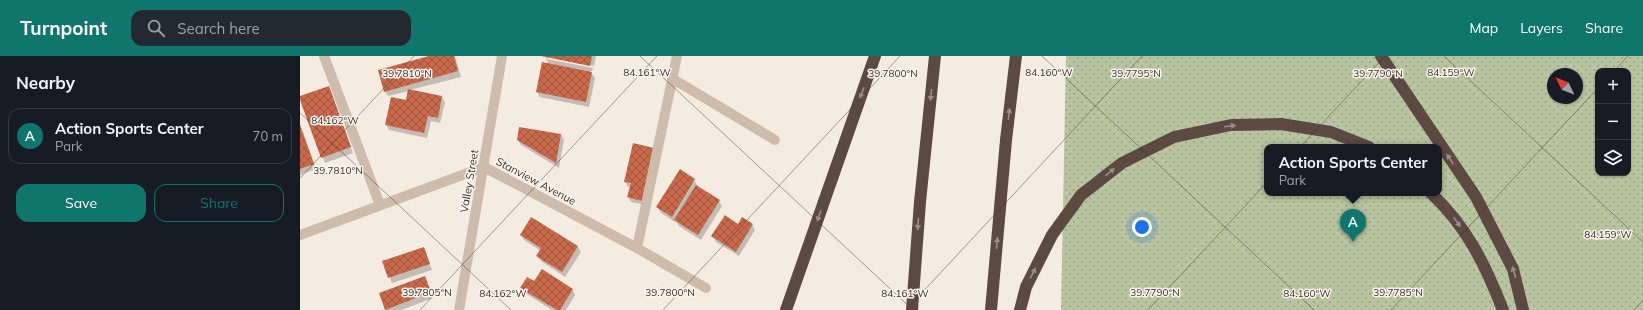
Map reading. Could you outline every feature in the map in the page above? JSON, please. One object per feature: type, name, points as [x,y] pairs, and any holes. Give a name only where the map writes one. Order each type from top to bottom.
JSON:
[{"type":"highway","points":[[786,310],[875,56]]},
{"type":"highway","points":[[912,310],[920,202],[935,56]]},
{"type":"highway","points":[[991,310],[1006,140],[1016,56]]},
{"type":"highway","points":[[1381,56],[1440,144]]},
{"type":"highway","points":[[1020,310],[1026,287],[1052,235],[1081,195],[1122,163],[1174,137],[1231,125],[1281,124],[1331,132],[1361,144]]},
{"type":"highway","points":[[1442,147],[1476,197],[1513,269],[1523,310]]},
{"type":"highway","points":[[1434,196],[1448,209],[1472,243],[1489,274],[1502,310]]},
{"type":"street","points":[[324,56],[380,205]]},
{"type":"street","name":"Valley Street","points":[[459,310],[502,56]]},
{"type":"street","points":[[637,248],[677,56]]},
{"type":"street","points":[[673,79],[775,140]]},
{"type":"street","name":"Stanview Avenue","points":[[300,234],[484,167],[637,248],[706,288]]},
{"type":"green space","points":[[1066,56],[1643,56],[1643,310],[1061,310]]},
{"type":"building","points":[[429,56],[454,56],[458,71],[384,92],[378,70]]},
{"type":"building","points":[[541,56],[592,56],[590,66]]},
{"type":"building","points":[[542,62],[592,72],[586,102],[536,92]]},
{"type":"building","points":[[329,86],[351,147],[321,158],[300,100],[300,96]]},
{"type":"building","points":[[408,89],[442,96],[438,118],[428,116],[424,133],[385,125],[391,97],[406,100]]},
{"type":"building","points":[[300,125],[314,164],[300,169]]},
{"type":"building","points":[[519,127],[561,134],[556,163],[517,140]]},
{"type":"building","points":[[633,143],[654,148],[642,201],[627,197],[631,183],[624,182]]},
{"type":"building","points":[[680,169],[695,179],[672,217],[656,207]]},
{"type":"building","points":[[696,185],[720,200],[698,235],[674,220]]},
{"type":"building","points":[[725,215],[738,224],[742,217],[753,224],[736,252],[711,236]]},
{"type":"building","points":[[531,217],[578,246],[562,272],[536,256],[541,248],[520,235]]},
{"type":"building","points":[[424,247],[430,264],[388,278],[382,261]]},
{"type":"building","points":[[542,269],[573,289],[560,310],[557,310],[520,288],[527,277],[534,281]]},
{"type":"building","points":[[425,276],[431,292],[385,310],[379,293]]},
{"type":"place","name":"Action Sports Center","points":[[1353,242]]}]
